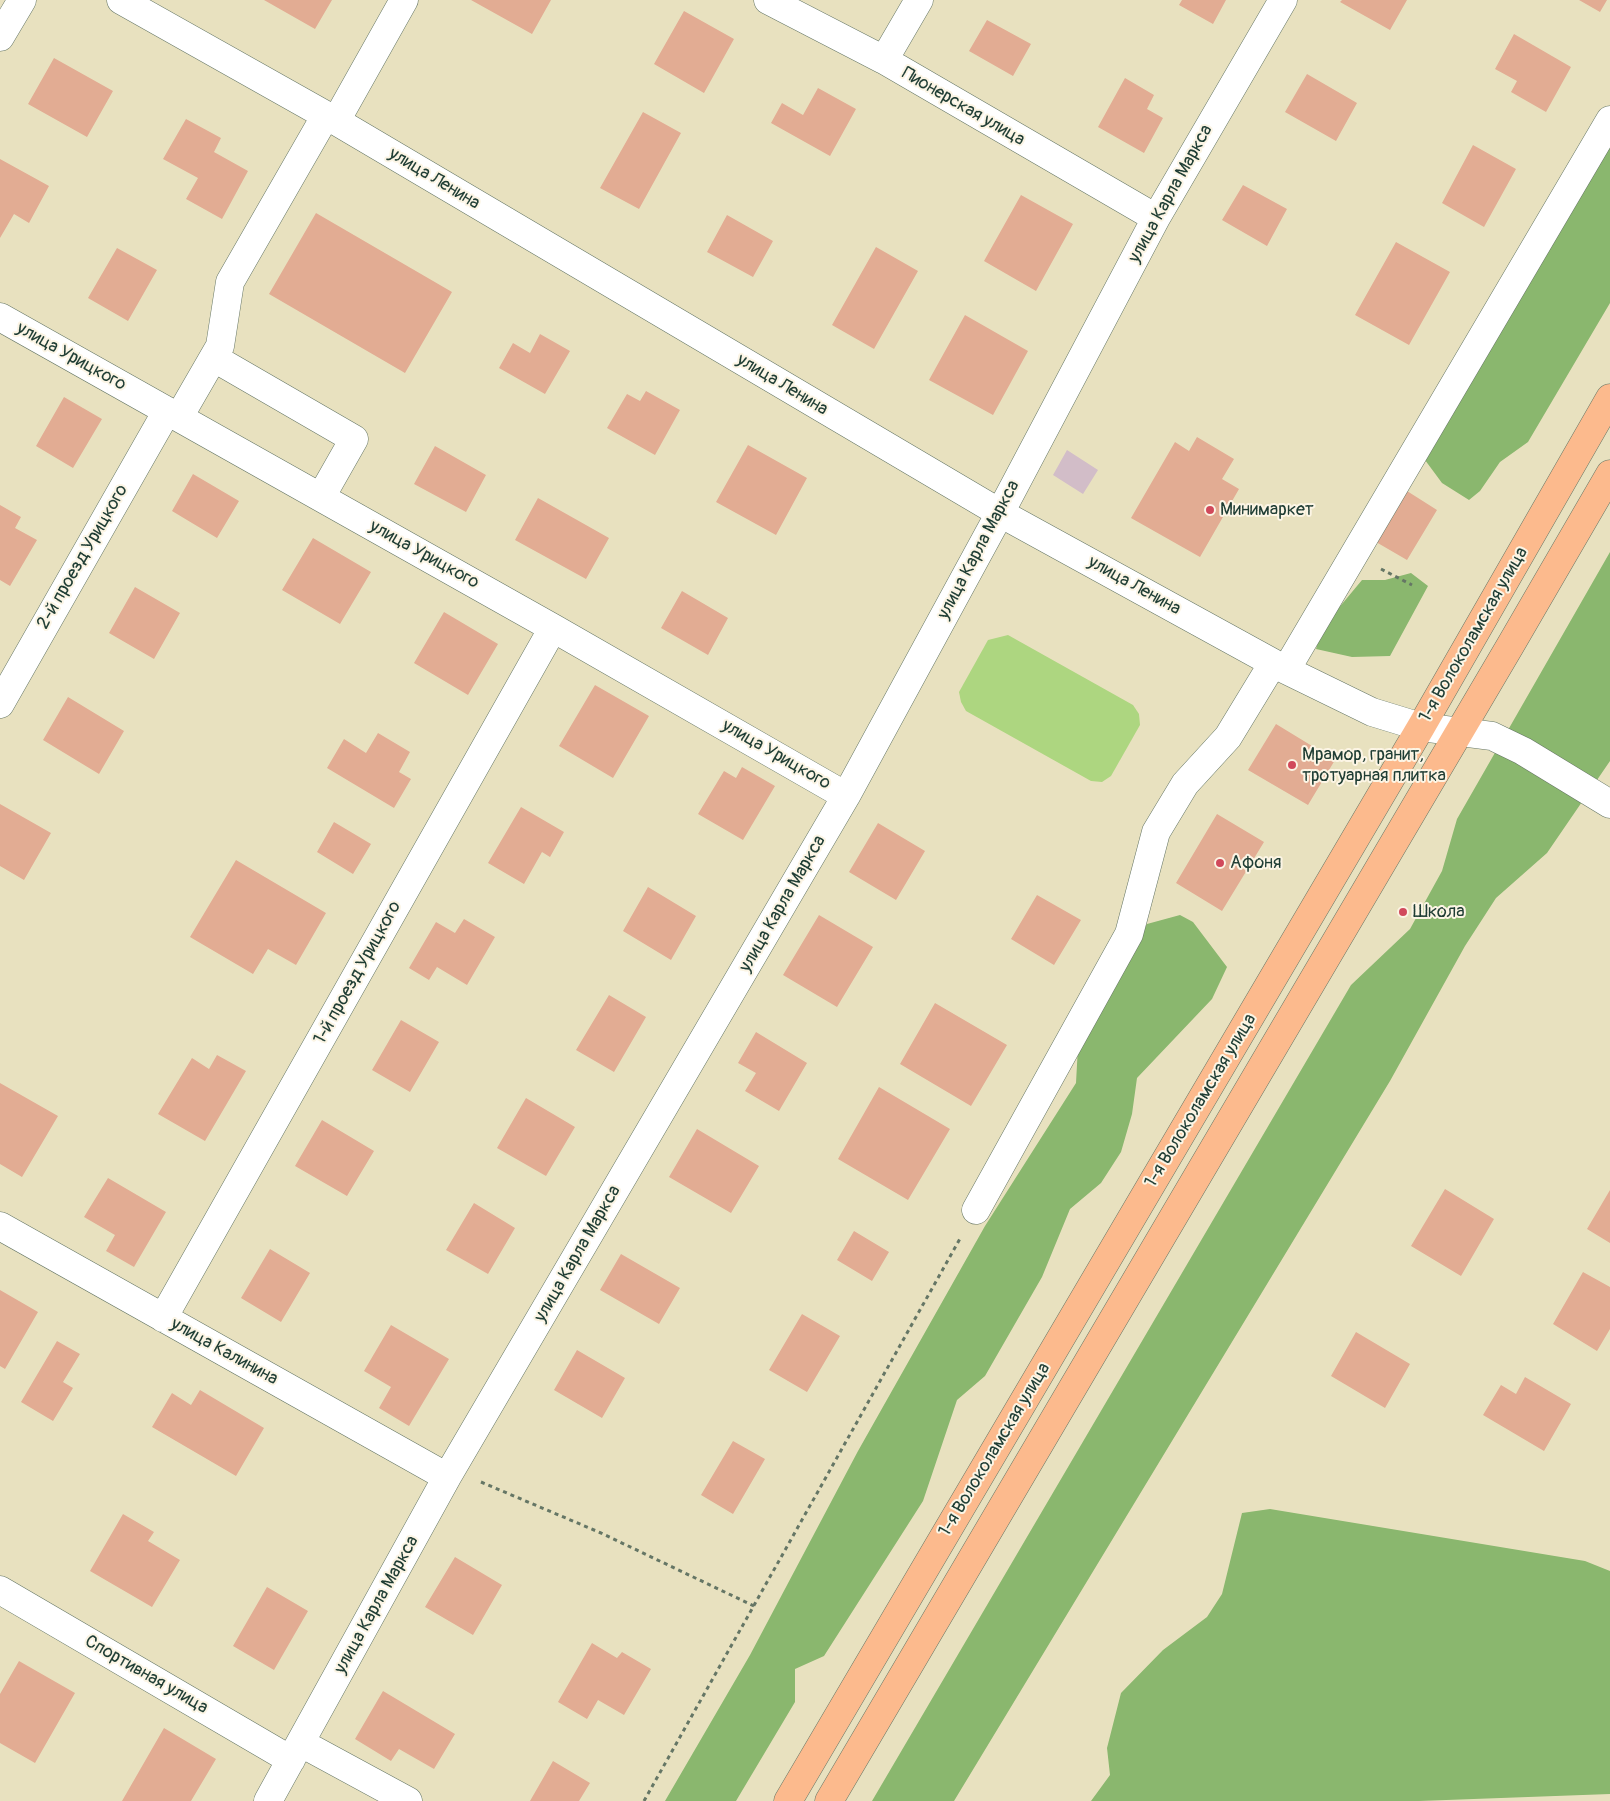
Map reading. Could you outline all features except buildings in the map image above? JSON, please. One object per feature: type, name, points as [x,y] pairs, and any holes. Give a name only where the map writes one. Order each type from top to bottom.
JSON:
[{"type":"main road","name":"1-я Волоколамская улица","points":[[788,1801],[1421,728],[1610,398]]},
{"type":"main road","name":"1-я Волоколамская улица","points":[[828,1801],[1610,474]]},
{"type":"street","points":[[0,37],[22,0]]},
{"type":"street","name":"улица Ленина","points":[[121,0],[331,118],[1000,513],[1280,666],[1372,712],[1421,728],[1492,736],[1523,751],[1610,804]]},
{"type":"street","points":[[331,118],[404,0]]},
{"type":"street","name":"Пионерская улица","points":[[768,0],[884,60],[1156,218]]},
{"type":"street","points":[[884,60],[919,0]]},
{"type":"street","name":"улица Карла Маркса","points":[[268,1801],[449,1474],[846,796],[1000,513],[1156,218],[1283,0]]},
{"type":"street","name":"2-й проезд Урицкого","points":[[0,704],[173,414],[214,358],[220,346],[230,282],[331,118]]},
{"type":"street","points":[[976,1210],[1130,934],[1156,832],[1185,784],[1228,737],[1280,666],[1610,120]]},
{"type":"street","name":"улица Урицкого","points":[[0,317],[553,628],[846,796]]},
{"type":"street","points":[[214,358],[354,439],[321,497]]},
{"type":"street","name":"1-й проезд Урицкого","points":[[163,1318],[553,628]]},
{"type":"street","name":"улица Калинина","points":[[0,1226],[163,1318],[449,1474]]},
{"type":"street","name":"Спортивная улица","points":[[2,1597],[296,1751],[408,1801]]},
{"type":"path","points":[[644,1801],[976,1210]]},
{"type":"path","points":[[449,1474],[601,1533],[754,1606]]},
{"type":"shaded area","points":[[1067,450],[1098,470],[1083,494],[1053,475]]},
{"type":"green space","points":[[1610,108],[1610,303],[1528,442],[1500,462],[1480,491],[1469,500],[1442,483],[1425,460]]},
{"type":"green space","points":[[1610,552],[1610,761],[1547,853],[1496,898],[1465,946],[1390,1081],[954,1801],[872,1801],[1351,985],[1410,929],[1442,871],[1457,819]]},
{"type":"green space","points":[[1411,573],[1428,586],[1390,656],[1352,657],[1316,649],[1322,628],[1362,580],[1385,580]]},
{"type":"green space","points":[[1008,635],[1133,705],[1139,714],[1140,725],[1111,776],[1102,782],[1091,781],[966,711],[961,702],[959,692],[988,640]]},
{"type":"green space","points":[[1180,915],[1193,922],[1227,967],[1212,999],[1137,1078],[1132,1114],[1121,1152],[1101,1183],[1070,1209],[1042,1277],[985,1376],[957,1400],[923,1501],[824,1656],[795,1669],[795,1702],[736,1801],[665,1801],[750,1655],[858,1451],[985,1226],[1076,1083],[1078,1046],[1147,924]]},
{"type":"green space","points":[[1270,1509],[1585,1561],[1610,1571],[1610,1794],[1419,1801],[1091,1801],[1110,1775],[1107,1748],[1121,1693],[1163,1650],[1207,1617],[1222,1594],[1242,1513]]},
{"type":"place","name":"Минимаркет","points":[[1210,510]]},
{"type":"place","name":"Мрамор, гранит, тротуарная плитка","points":[[1292,765]]},
{"type":"place","name":"Афоня","points":[[1220,863]]},
{"type":"place","name":"Школа","points":[[1403,912]]}]
